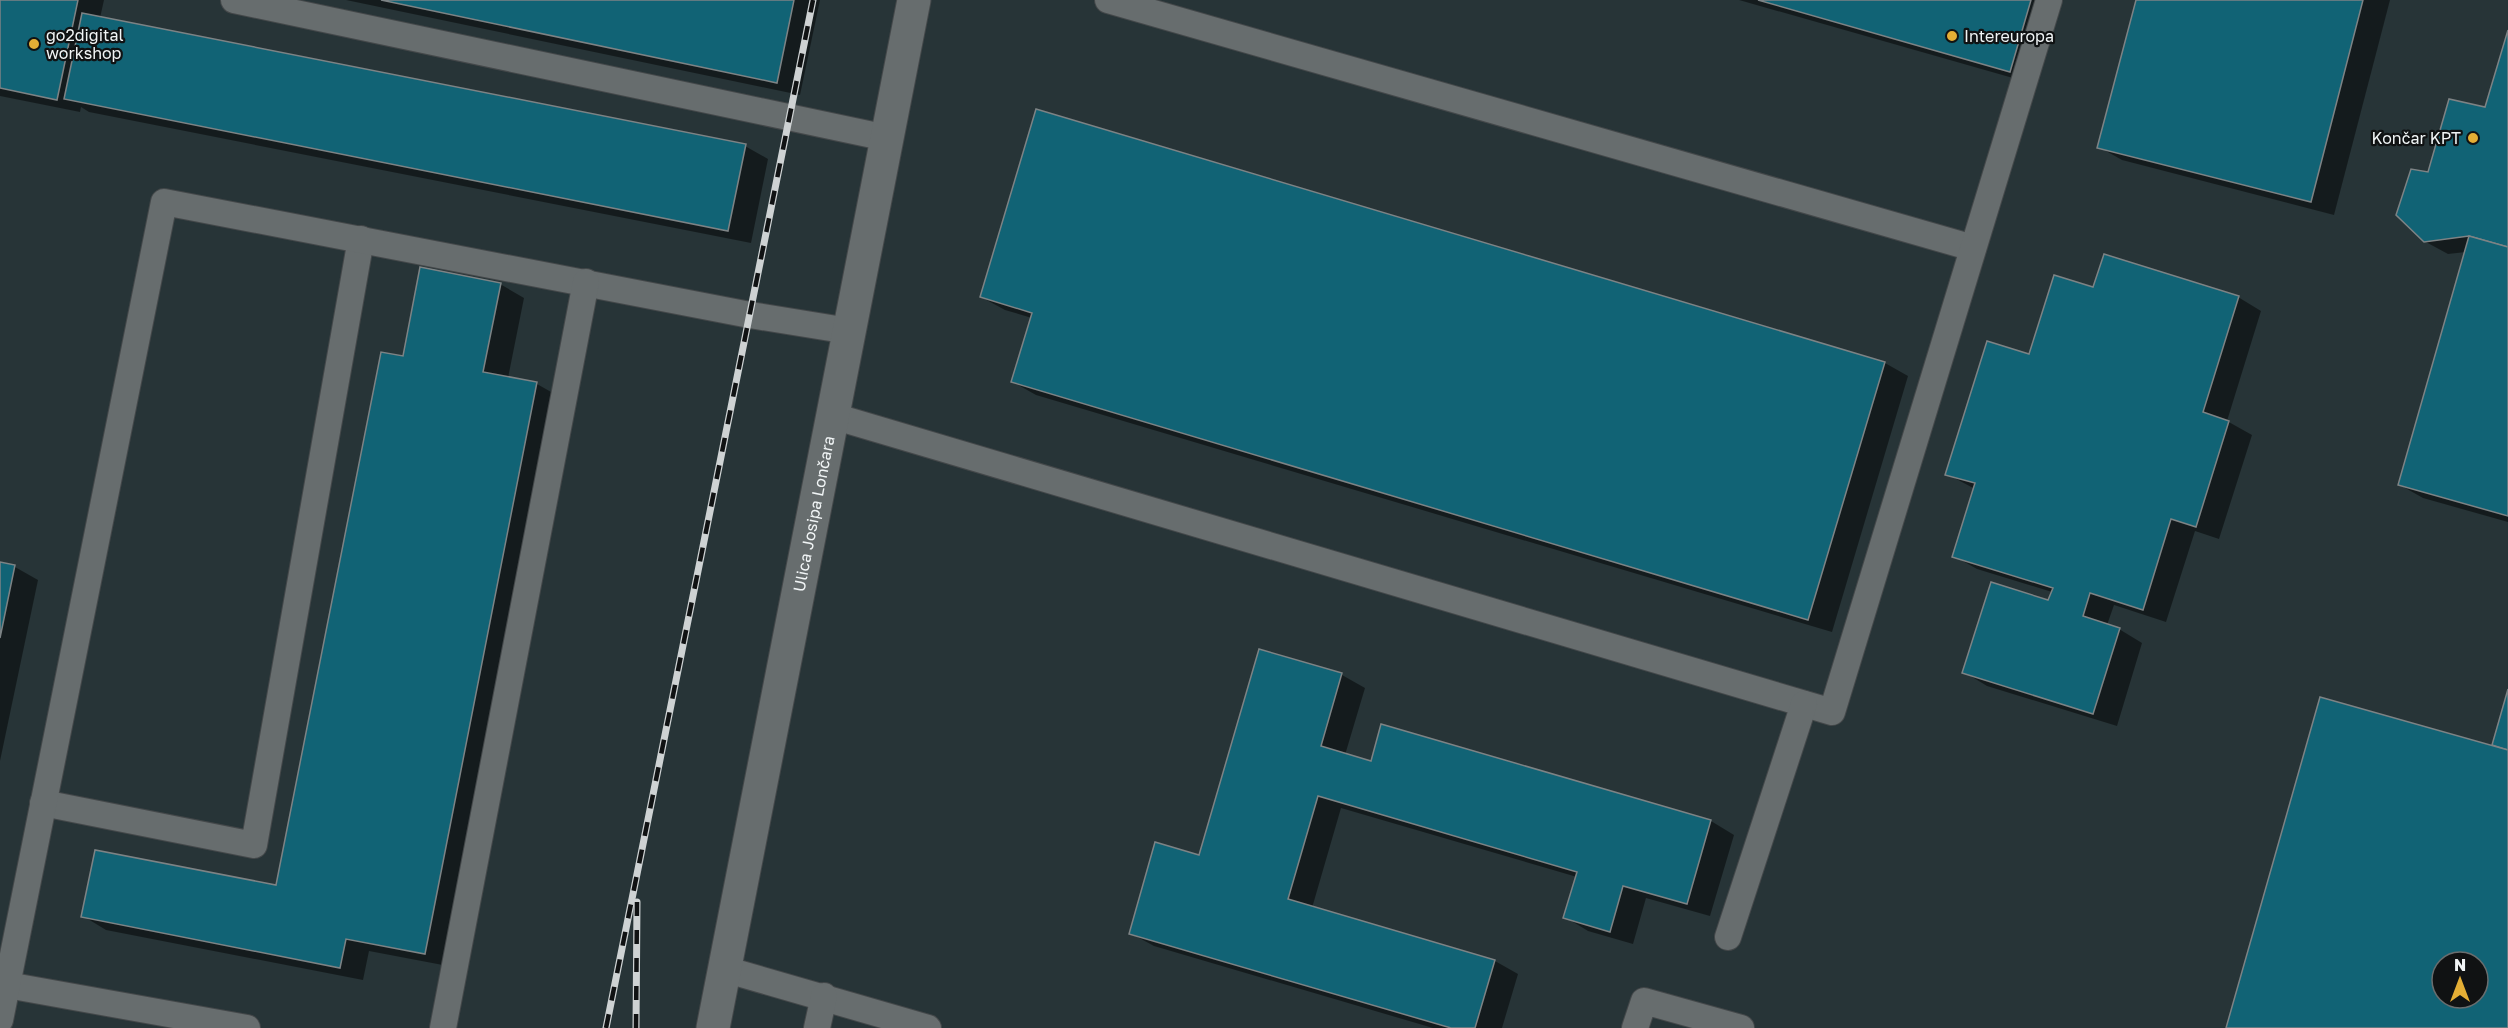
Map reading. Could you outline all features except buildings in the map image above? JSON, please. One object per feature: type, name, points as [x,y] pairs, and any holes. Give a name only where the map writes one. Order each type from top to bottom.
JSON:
[{"type":"street","name":"Ulica Josipa Lončara","points":[[713,1028],[914,0]]},
{"type":"lane","points":[[234,0],[887,138]]},
{"type":"lane","points":[[1108,0],[1973,249]]},
{"type":"lane","points":[[833,416],[1832,712],[2049,0]]},
{"type":"lane","points":[[0,1020],[164,202],[750,315],[849,331]]},
{"type":"lane","points":[[43,804],[254,845],[362,239]]},
{"type":"lane","points":[[442,1028],[586,282]]},
{"type":"lane","points":[[1728,937],[1804,704]]},
{"type":"lane","points":[[724,969],[824,996],[928,1028]]},
{"type":"lane","points":[[7,985],[247,1028]]},
{"type":"lane","points":[[817,1028],[824,996]]},
{"type":"lane","points":[[1635,1028],[1644,1001],[1742,1028]]},
{"type":"shaded area","points":[[0,0],[2508,0],[2508,1028],[0,1028]]},
{"type":"railway","points":[[606,1028],[813,0]]},
{"type":"railway","points":[[636,1028],[637,902]]},
{"type":"place","name":"Intereuropa","points":[[1952,36]]},
{"type":"place","name":"go2digital workshop","points":[[34,44]]},
{"type":"place","name":"Končar KPT","points":[[2473,138]]}]
